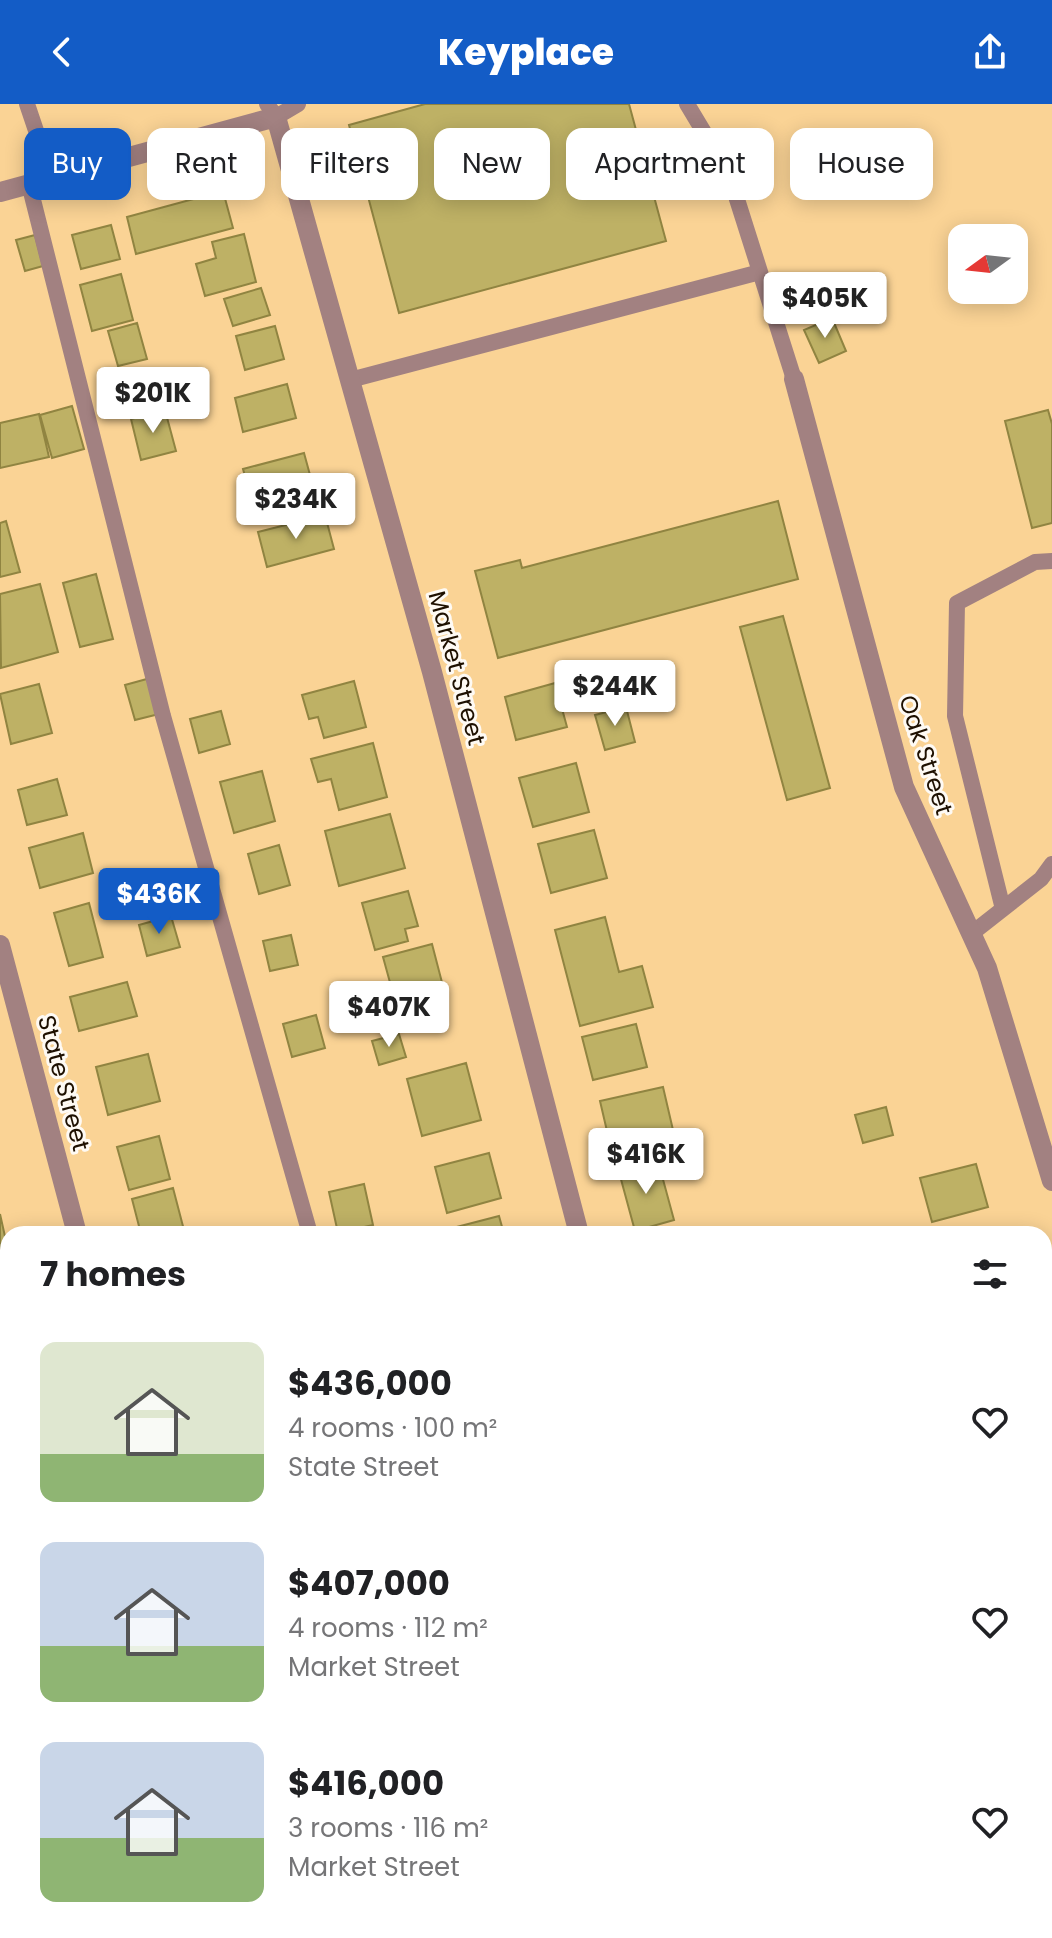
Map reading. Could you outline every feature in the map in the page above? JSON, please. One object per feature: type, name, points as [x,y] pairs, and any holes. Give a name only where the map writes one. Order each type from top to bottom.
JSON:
[{"type":"street","points":[[131,154],[272,110]]},
{"type":"street","name":"Market Street","points":[[272,110],[432,672],[577,1226]]},
{"type":"street","points":[[0,192],[24,185]]},
{"type":"street","name":"Oak Street","points":[[794,379],[904,787],[987,968],[1052,1181]]},
{"type":"street","name":"State Street","points":[[0,945],[75,1226]]},
{"type":"lane","points":[[27,104],[35,128]]},
{"type":"lane","points":[[272,110],[298,104]]},
{"type":"lane","points":[[687,104],[729,174],[794,379]]},
{"type":"lane","points":[[33,200],[163,716],[308,1226]]},
{"type":"lane","points":[[350,380],[760,272]]},
{"type":"lane","points":[[1003,909],[955,716],[957,603],[1035,562],[1052,561]]},
{"type":"lane","points":[[971,934],[1041,879],[1052,864]]},
{"type":"building","points":[[425,104],[629,104],[635,128],[566,128],[566,200],[655,200],[666,241],[399,313],[369,200],[418,200],[418,128],[350,128],[349,125]]},
{"type":"building","points":[[190,200],[225,200],[233,228],[136,254],[127,217]]},
{"type":"building","points":[[111,225],[120,259],[81,269],[72,235]]},
{"type":"building","points":[[244,234],[256,282],[205,296],[196,264],[216,258],[212,242]]},
{"type":"building","points":[[35,235],[43,266],[25,271],[16,240]]},
{"type":"building","points":[[121,274],[133,320],[92,331],[80,285]]},
{"type":"building","points":[[261,288],[270,315],[233,326],[224,299]]},
{"type":"building","points":[[832,318],[846,351],[819,363],[804,330]]},
{"type":"building","points":[[137,323],[147,359],[118,366],[108,331]]},
{"type":"building","points":[[275,326],[284,359],[245,370],[236,336]]},
{"type":"building","points":[[287,384],[296,418],[243,432],[235,398]]},
{"type":"building","points":[[72,406],[84,449],[52,458],[40,415]]},
{"type":"building","points":[[165,410],[176,451],[141,460],[131,419]]},
{"type":"building","points":[[1048,410],[1052,424],[1052,523],[1032,528],[1005,421]]},
{"type":"building","points":[[39,414],[49,457],[0,468],[0,423]]},
{"type":"building","points":[[304,453],[316,497],[255,513],[243,469]]},
{"type":"building","points":[[778,501],[798,579],[498,658],[475,571],[520,560],[522,568]]},
{"type":"building","points":[[325,515],[334,549],[267,567],[258,532]]},
{"type":"building","points":[[6,521],[20,572],[0,577],[0,523]]},
{"type":"building","points":[[96,574],[113,639],[80,647],[63,583]]},
{"type":"building","points":[[40,584],[58,652],[1,668],[0,594]]},
{"type":"building","points":[[783,616],[830,788],[787,800],[740,627]]},
{"type":"building","points":[[154,677],[163,713],[135,720],[125,685]]},
{"type":"building","points":[[354,681],[366,727],[324,738],[318,717],[309,719],[302,695]]},
{"type":"building","points":[[555,683],[567,727],[516,740],[505,697]]},
{"type":"building","points":[[39,684],[52,733],[11,744],[0,694]]},
{"type":"building","points":[[626,707],[635,742],[605,750],[595,715]]},
{"type":"building","points":[[221,711],[230,744],[199,753],[190,719]]},
{"type":"building","points":[[373,743],[387,797],[339,810],[331,779],[318,782],[311,759]]},
{"type":"building","points":[[576,763],[589,812],[533,827],[519,778]]},
{"type":"building","points":[[262,771],[275,821],[234,833],[220,782]]},
{"type":"building","points":[[57,779],[67,815],[27,825],[18,790]]},
{"type":"building","points":[[390,814],[405,868],[339,886],[325,831]]},
{"type":"building","points":[[594,830],[607,878],[551,893],[538,844]]},
{"type":"building","points":[[83,833],[93,873],[40,888],[29,848]]},
{"type":"building","points":[[279,845],[290,885],[259,894],[248,854]]},
{"type":"building","points":[[408,891],[418,926],[405,929],[408,941],[375,950],[362,903]]},
{"type":"building","points":[[89,903],[103,957],[69,966],[54,913]]},
{"type":"building","points":[[171,916],[180,947],[147,956],[139,925]]},
{"type":"building","points":[[605,917],[619,972],[642,966],[653,1007],[580,1026],[555,930]]},
{"type":"building","points":[[291,935],[298,965],[270,971],[263,941]]},
{"type":"building","points":[[432,944],[445,994],[397,1008],[383,957]]},
{"type":"building","points":[[127,982],[137,1016],[79,1031],[70,997]]},
{"type":"building","points":[[316,1015],[325,1048],[292,1057],[283,1024]]},
{"type":"building","points":[[636,1024],[647,1067],[593,1080],[582,1037]]},
{"type":"building","points":[[399,1034],[406,1057],[379,1065],[372,1041]]},
{"type":"building","points":[[148,1054],[160,1101],[108,1115],[96,1067]]},
{"type":"building","points":[[466,1063],[481,1120],[422,1136],[407,1079]]},
{"type":"building","points":[[663,1087],[673,1130],[610,1144],[600,1101]]},
{"type":"building","points":[[886,1107],[893,1135],[863,1143],[855,1115]]},
{"type":"building","points":[[159,1136],[170,1179],[129,1190],[117,1147]]},
{"type":"building","points":[[489,1153],[501,1198],[447,1213],[435,1167]]},
{"type":"building","points":[[658,1161],[674,1220],[653,1226],[634,1226],[619,1172]]},
{"type":"building","points":[[976,1164],[988,1207],[932,1222],[920,1178]]},
{"type":"building","points":[[364,1184],[373,1225],[336,1226],[329,1192]]},
{"type":"building","points":[[173,1188],[183,1226],[139,1226],[132,1199]]},
{"type":"building","points":[[499,1216],[502,1226],[461,1226]]}]
